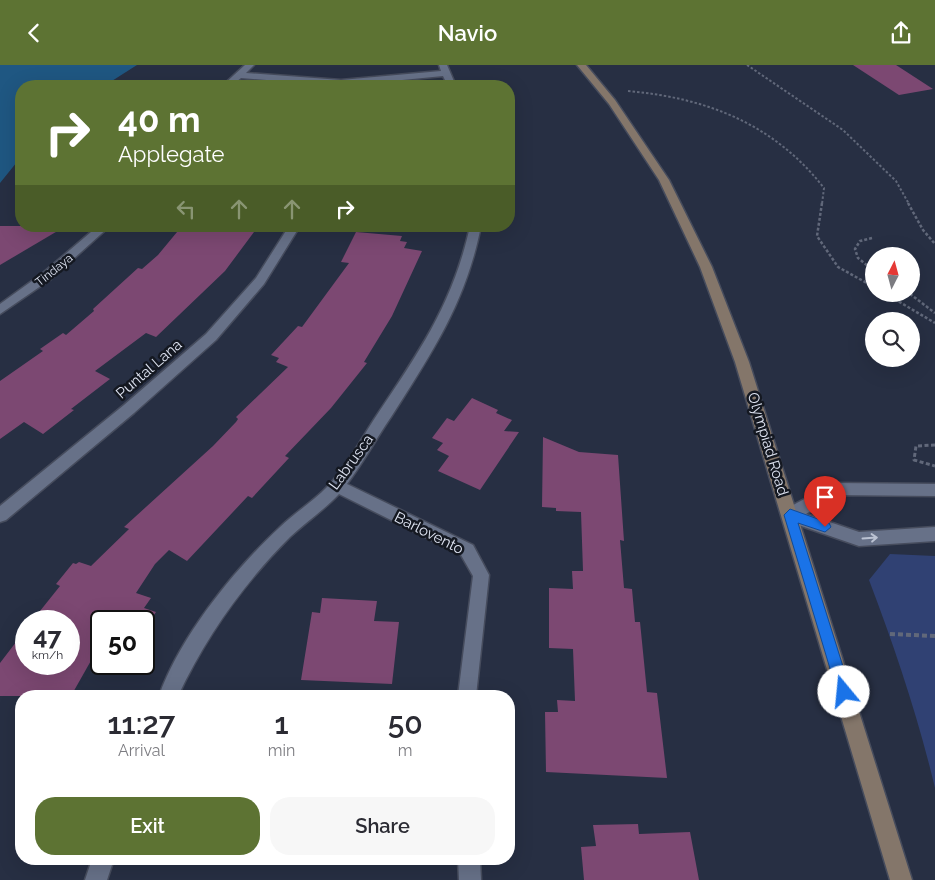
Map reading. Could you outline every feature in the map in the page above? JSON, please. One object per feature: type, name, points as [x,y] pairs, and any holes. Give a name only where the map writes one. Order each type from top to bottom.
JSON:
[{"type":"main road","name":"Olympiad Road","points":[[581,65],[602,90],[664,179],[706,267],[742,362],[901,880]]},
{"type":"street","points":[[234,80],[250,65]]},
{"type":"street","points":[[373,80],[445,69]]},
{"type":"street","points":[[240,75],[290,80]]},
{"type":"street","name":"Tindaya","points":[[0,310],[47,276],[98,232]]},
{"type":"street","name":"Puntal Lana","points":[[0,515],[128,409],[211,337],[260,281],[291,232]]},
{"type":"street","name":"Labrusca","points":[[171,690],[194,646],[222,604],[252,565],[295,523],[338,486],[442,329],[463,278],[474,232]]},
{"type":"street","name":"Barlovento","points":[[338,486],[466,550],[481,575],[468,690]]},
{"type":"street","points":[[790,515],[834,489],[935,490]]},
{"type":"street","points":[[790,515],[859,539],[935,534]]},
{"type":"street","points":[[96,880],[101,865]]},
{"type":"street","points":[[469,865],[470,880]]},
{"type":"path","points":[[747,65],[843,130],[896,181],[923,230],[935,244]]},
{"type":"path","points":[[602,90],[654,92],[688,99],[735,118],[781,141],[814,173],[824,188],[818,236],[838,267],[865,282]]},
{"type":"path","points":[[865,264],[858,258],[855,249],[860,241],[872,239]]},
{"type":"path","points":[[920,302],[935,313]]},
{"type":"path","points":[[901,303],[935,323]]},
{"type":"path","points":[[935,445],[916,447],[914,460],[935,466]]},
{"type":"path","points":[[890,634],[935,636]]},
{"type":"shaded area","points":[[0,65],[137,65],[113,80],[15,80],[15,164],[0,183]]},
{"type":"shaded area","points":[[890,554],[935,556],[935,788],[905,683],[869,580]]},
{"type":"building","points":[[853,65],[896,65],[933,89],[899,95]]},
{"type":"building","points":[[0,226],[15,226],[15,232],[56,232],[0,265]]},
{"type":"building","points":[[177,232],[254,232],[225,271],[156,337],[146,333],[95,371],[110,379],[71,409],[74,410],[43,434],[24,422],[0,439],[0,381],[43,351],[40,349],[63,333],[66,335],[94,311],[93,309],[138,268],[142,269],[158,255]]},
{"type":"building","points":[[356,232],[402,236],[400,241],[407,242],[404,248],[422,251],[392,316],[364,362],[367,363],[331,408],[285,456],[289,458],[252,498],[248,496],[187,561],[169,550],[155,564],[136,593],[151,598],[144,608],[150,610],[90,610],[90,662],[74,690],[15,690],[15,696],[0,696],[0,663],[15,643],[15,675],[80,675],[80,610],[41,610],[60,586],[56,584],[73,563],[79,562],[91,566],[129,529],[124,527],[213,446],[236,422],[238,419],[236,417],[288,367],[276,362],[279,358],[271,355],[298,326],[302,327],[349,263],[341,262]]},
{"type":"building","points":[[472,398],[498,410],[496,413],[512,420],[504,431],[519,432],[480,490],[438,471],[449,456],[437,450],[443,443],[432,438],[447,418],[454,421]]},
{"type":"building","points":[[543,437],[579,452],[618,455],[624,541],[620,540],[624,588],[632,589],[635,622],[640,622],[647,692],[657,693],[667,778],[546,772],[545,712],[558,712],[557,700],[575,701],[573,649],[549,648],[549,588],[573,589],[572,571],[583,571],[581,512],[556,511],[556,508],[542,507]]},
{"type":"building","points":[[322,598],[377,601],[374,621],[399,622],[392,684],[301,680],[312,612],[320,613]]},
{"type":"building","points":[[638,824],[639,834],[690,832],[699,880],[584,880],[581,847],[596,846],[593,825]]},
{"type":"route","points":[[825,527],[790,515],[844,692]]}]
